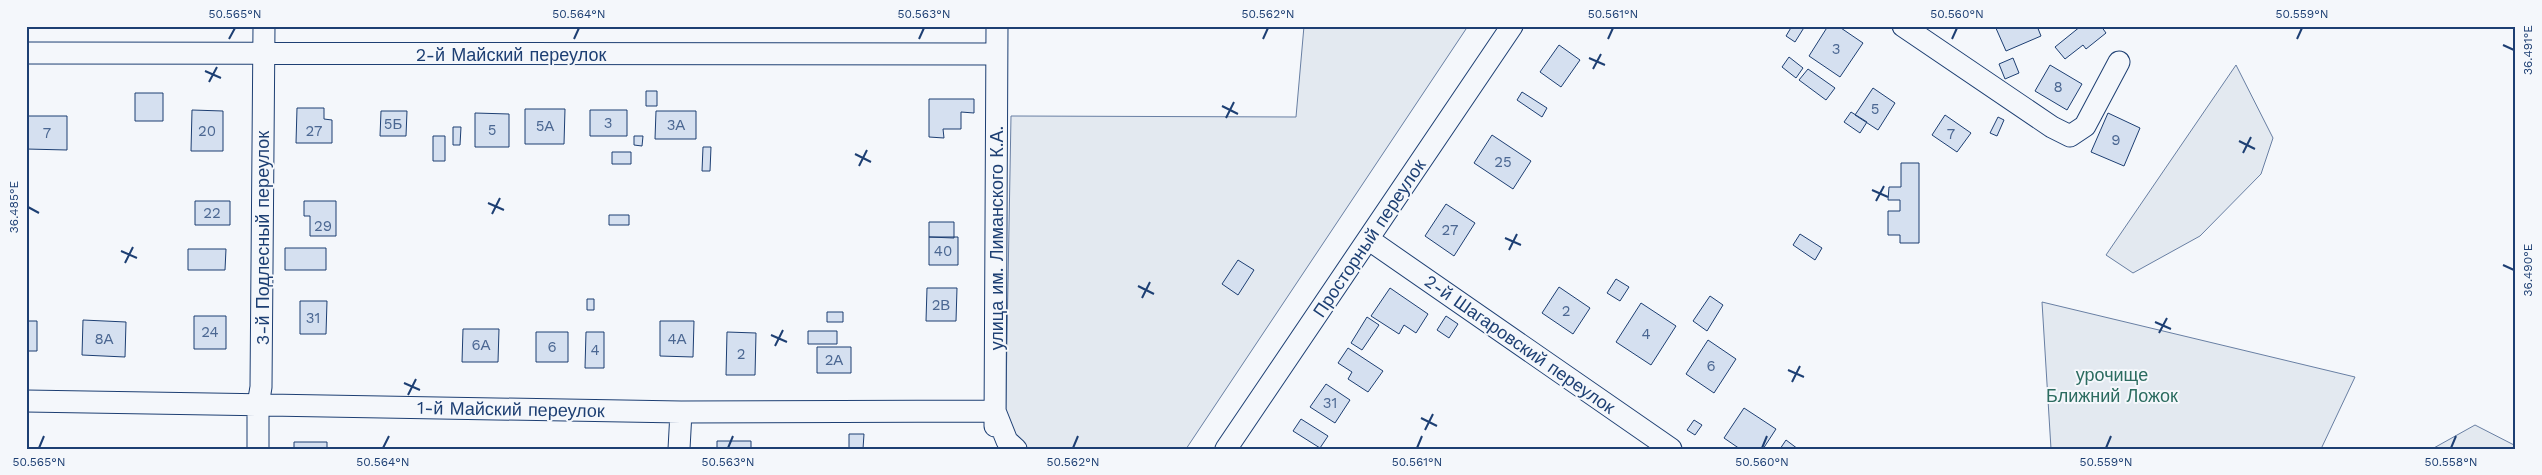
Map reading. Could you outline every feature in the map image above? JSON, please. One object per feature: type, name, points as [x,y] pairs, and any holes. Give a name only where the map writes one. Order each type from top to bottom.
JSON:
[{"type":"street","name":"3-й Подлесный переулок","points":[[258,449],[258,405],[261,387],[264,26]]},
{"type":"street","name":"улица им. Лиманского К.А.","points":[[994,449],[997,26]]},
{"type":"street","name":"Просторный переулок","points":[[1226,449],[1512,26]]},
{"type":"street","points":[[1903,26],[2052,127],[2070,136],[2085,126],[2119,62]]},
{"type":"street","name":"2-й Майский переулок","points":[[26,53],[996,54]]},
{"type":"street","name":"2-й Шагаровский переулок","points":[[1368,239],[1671,449]]},
{"type":"street","name":"1-й Майский переулок","points":[[26,401],[681,412],[995,411]]},
{"type":"street","points":[[995,411],[1007,441],[1016,449]]},
{"type":"street","points":[[679,449],[681,412]]},
{"type":"green space","points":[[1304,26],[1468,26],[1186,449],[1005,449],[1011,116],[1296,117]]},
{"type":"green space","points":[[2236,65],[2273,138],[2261,174],[2200,236],[2133,273],[2106,255]]},
{"type":"green space","name":"урочище Ближний Ложок","points":[[2042,302],[2355,377],[2321,449],[2051,449]]},
{"type":"green space","points":[[2475,425],[2516,446],[2516,449],[2432,449]]},
{"type":"building","points":[[1792,26],[1805,26],[1795,42],[1786,36]]},
{"type":"building","points":[[1828,26],[1838,26],[1863,43],[1840,77],[1809,56]]},
{"type":"building","points":[[1995,26],[2037,26],[2041,36],[2006,51]]},
{"type":"building","points":[[2081,26],[2101,26],[2106,33],[2086,49],[2083,45],[2065,59],[2055,47]]},
{"type":"building","points":[[1559,45],[1580,60],[1561,87],[1540,72]]},
{"type":"building","points":[[1789,57],[1803,68],[1796,78],[1782,67]]},
{"type":"building","points":[[2013,58],[2019,73],[2005,79],[1999,64]]},
{"type":"building","points":[[2050,65],[2082,84],[2067,110],[2035,91]]},
{"type":"building","points":[[1808,69],[1835,88],[1826,100],[1799,80]]},
{"type":"building","points":[[1873,88],[1895,103],[1878,130],[1855,115]]},
{"type":"building","points":[[646,91],[657,91],[657,106],[646,106]]},
{"type":"building","points":[[1522,92],[1547,108],[1542,117],[1517,100]]},
{"type":"building","points":[[135,93],[163,93],[163,121],[135,121]]},
{"type":"building","points":[[929,99],[974,99],[974,113],[961,112],[961,129],[943,129],[944,138],[929,137]]},
{"type":"building","points":[[297,108],[324,108],[324,119],[332,120],[332,143],[296,143]]},
{"type":"building","points":[[525,109],[565,109],[564,144],[525,144]]},
{"type":"building","points":[[192,110],[223,111],[223,151],[191,151]]},
{"type":"building","points":[[590,110],[627,110],[627,136],[590,136]]},
{"type":"building","points":[[381,111],[407,111],[406,136],[380,136]]},
{"type":"building","points":[[656,111],[696,111],[696,139],[655,139]]},
{"type":"building","points":[[1851,112],[1867,122],[1860,133],[1844,122]]},
{"type":"building","points":[[475,113],[509,114],[509,147],[475,147]]},
{"type":"building","points":[[2108,113],[2140,128],[2124,166],[2091,152]]},
{"type":"building","points":[[1945,115],[1971,133],[1957,152],[1932,135]]},
{"type":"building","points":[[26,116],[67,116],[67,150],[26,149]]},
{"type":"building","points":[[1998,117],[2004,120],[1997,136],[1990,133]]},
{"type":"building","points":[[453,127],[461,127],[460,145],[453,145]]},
{"type":"building","points":[[1492,135],[1531,161],[1513,189],[1474,163]]},
{"type":"building","points":[[433,136],[445,136],[445,161],[433,161]]},
{"type":"building","points":[[634,136],[643,136],[642,146],[634,145]]},
{"type":"building","points":[[703,147],[711,147],[710,171],[702,171]]},
{"type":"building","points":[[612,152],[631,152],[631,164],[612,164]]},
{"type":"building","points":[[1901,163],[1919,163],[1919,243],[1900,243],[1900,235],[1888,235],[1888,211],[1900,211],[1900,200],[1888,200],[1889,187],[1901,187]]},
{"type":"building","points":[[195,201],[230,201],[230,225],[195,225]]},
{"type":"building","points":[[304,201],[336,201],[336,236],[310,236],[310,216],[304,216]]},
{"type":"building","points":[[1446,204],[1475,223],[1454,256],[1425,236]]},
{"type":"building","points":[[609,215],[629,215],[629,225],[609,225]]},
{"type":"building","points":[[929,222],[954,222],[954,238],[929,237]]},
{"type":"building","points":[[1800,234],[1822,248],[1815,260],[1793,245]]},
{"type":"building","points":[[929,237],[958,237],[958,265],[929,265]]},
{"type":"building","points":[[285,248],[326,248],[326,270],[285,270]]},
{"type":"building","points":[[188,249],[226,249],[225,270],[188,270]]},
{"type":"building","points":[[1238,260],[1254,270],[1238,295],[1222,284]]},
{"type":"building","points":[[1616,279],[1629,287],[1620,301],[1607,293]]},
{"type":"building","points":[[1559,287],[1590,308],[1573,334],[1542,313]]},
{"type":"building","points":[[927,288],[957,288],[956,321],[926,321]]},
{"type":"building","points":[[1390,288],[1428,314],[1416,333],[1404,325],[1399,334],[1371,316]]},
{"type":"building","points":[[1710,296],[1723,305],[1707,331],[1693,321]]},
{"type":"building","points":[[587,299],[594,299],[594,310],[587,310]]},
{"type":"building","points":[[300,301],[327,301],[326,334],[300,334]]},
{"type":"building","points":[[1641,303],[1676,326],[1651,365],[1616,342]]},
{"type":"building","points":[[827,312],[843,312],[843,322],[827,322]]},
{"type":"building","points":[[194,316],[226,316],[226,349],[194,349]]},
{"type":"building","points":[[1446,316],[1458,324],[1449,338],[1437,330]]},
{"type":"building","points":[[1367,317],[1379,325],[1362,350],[1351,343]]},
{"type":"building","points":[[83,320],[126,322],[125,357],[82,355]]},
{"type":"building","points":[[26,321],[37,321],[37,351],[26,351]]},
{"type":"building","points":[[660,321],[694,321],[693,357],[660,356]]},
{"type":"building","points":[[463,329],[499,329],[498,362],[462,362]]},
{"type":"building","points":[[808,331],[837,331],[837,344],[808,344]]},
{"type":"building","points":[[536,332],[568,332],[568,362],[536,362]]},
{"type":"building","points":[[586,332],[604,332],[604,368],[585,368]]},
{"type":"building","points":[[727,332],[756,333],[755,375],[726,375]]},
{"type":"building","points":[[1708,340],[1736,359],[1714,393],[1686,374]]},
{"type":"building","points":[[817,347],[851,347],[851,373],[817,373]]},
{"type":"building","points":[[1348,348],[1383,371],[1368,392],[1348,379],[1352,372],[1338,363]]},
{"type":"building","points":[[1326,384],[1350,400],[1335,423],[1310,407]]},
{"type":"building","points":[[1744,408],[1776,429],[1763,449],[1740,449],[1724,438]]},
{"type":"building","points":[[1301,419],[1328,436],[1320,448],[1293,431]]},
{"type":"building","points":[[1694,420],[1702,425],[1695,435],[1687,430]]},
{"type":"building","points":[[849,434],[864,434],[863,449],[849,449]]},
{"type":"building","points":[[1786,440],[1798,449],[1780,449]]},
{"type":"building","points":[[717,441],[751,441],[751,449],[717,449]]},
{"type":"building","points":[[294,442],[327,442],[327,449],[294,449]]}]
